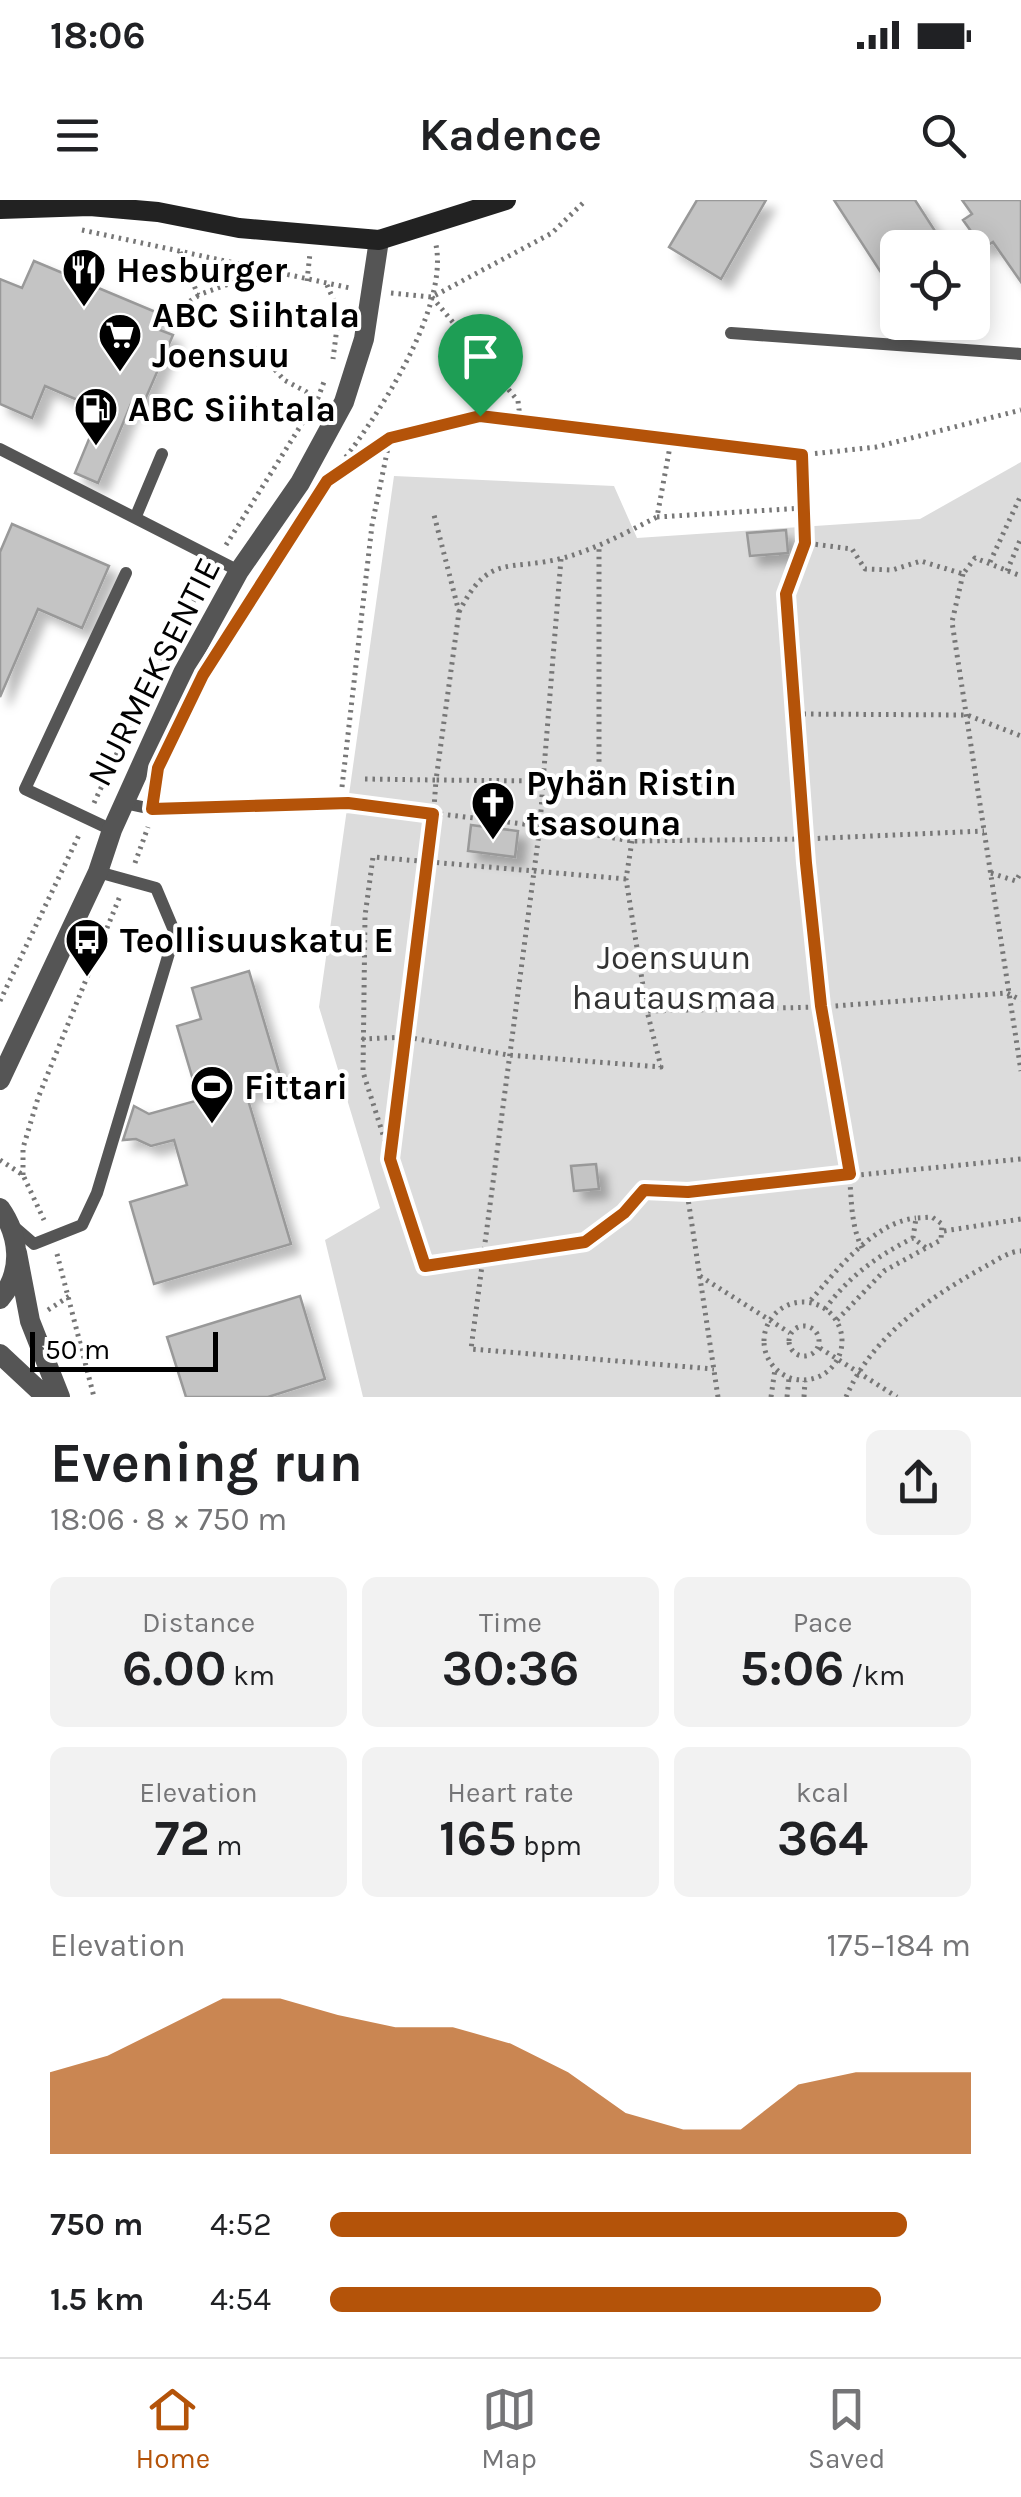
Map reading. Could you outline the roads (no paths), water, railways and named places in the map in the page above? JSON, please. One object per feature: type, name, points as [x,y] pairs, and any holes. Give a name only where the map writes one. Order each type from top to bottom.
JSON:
[{"type":"main road","points":[[0,210],[90,206],[158,212],[257,230],[379,240],[506,200]]},
{"type":"street","name":"NURMEKSENTIE","points":[[0,1080],[98,872],[112,830],[182,673],[239,571],[300,483],[344,402],[364,339],[379,240]]},
{"type":"street","points":[[6,1217],[30,1321],[60,1397]]},
{"type":"street","points":[[0,1299],[17,1252]]},
{"type":"street","points":[[0,1354],[46,1397]]},
{"type":"lane","points":[[732,334],[1021,354]]},
{"type":"lane","points":[[0,449],[239,571]]},
{"type":"lane","points":[[136,516],[162,454]]},
{"type":"lane","points":[[112,830],[26,789],[126,573]]},
{"type":"lane","points":[[124,803],[152,809],[348,803]]},
{"type":"lane","points":[[6,1217],[34,1244],[82,1225],[97,1193],[175,933],[156,888],[98,872]]},
{"type":"place","name":"Hesburger","points":[[84,308]]},
{"type":"place","name":"ABC Siihtala Joensuu","points":[[120,373]]},
{"type":"place","name":"ABC Siihtala","points":[[96,447]]},
{"type":"place","name":"Pyhän Ristin tsasouna","points":[[493,841]]},
{"type":"place","name":"Teollisuuskatu E","points":[[87,978]]},
{"type":"place","name":"Fittari","points":[[212,1125]]},
{"type":"park label","name":"Joensuun hautausmaa","points":[[674,977]]}]
